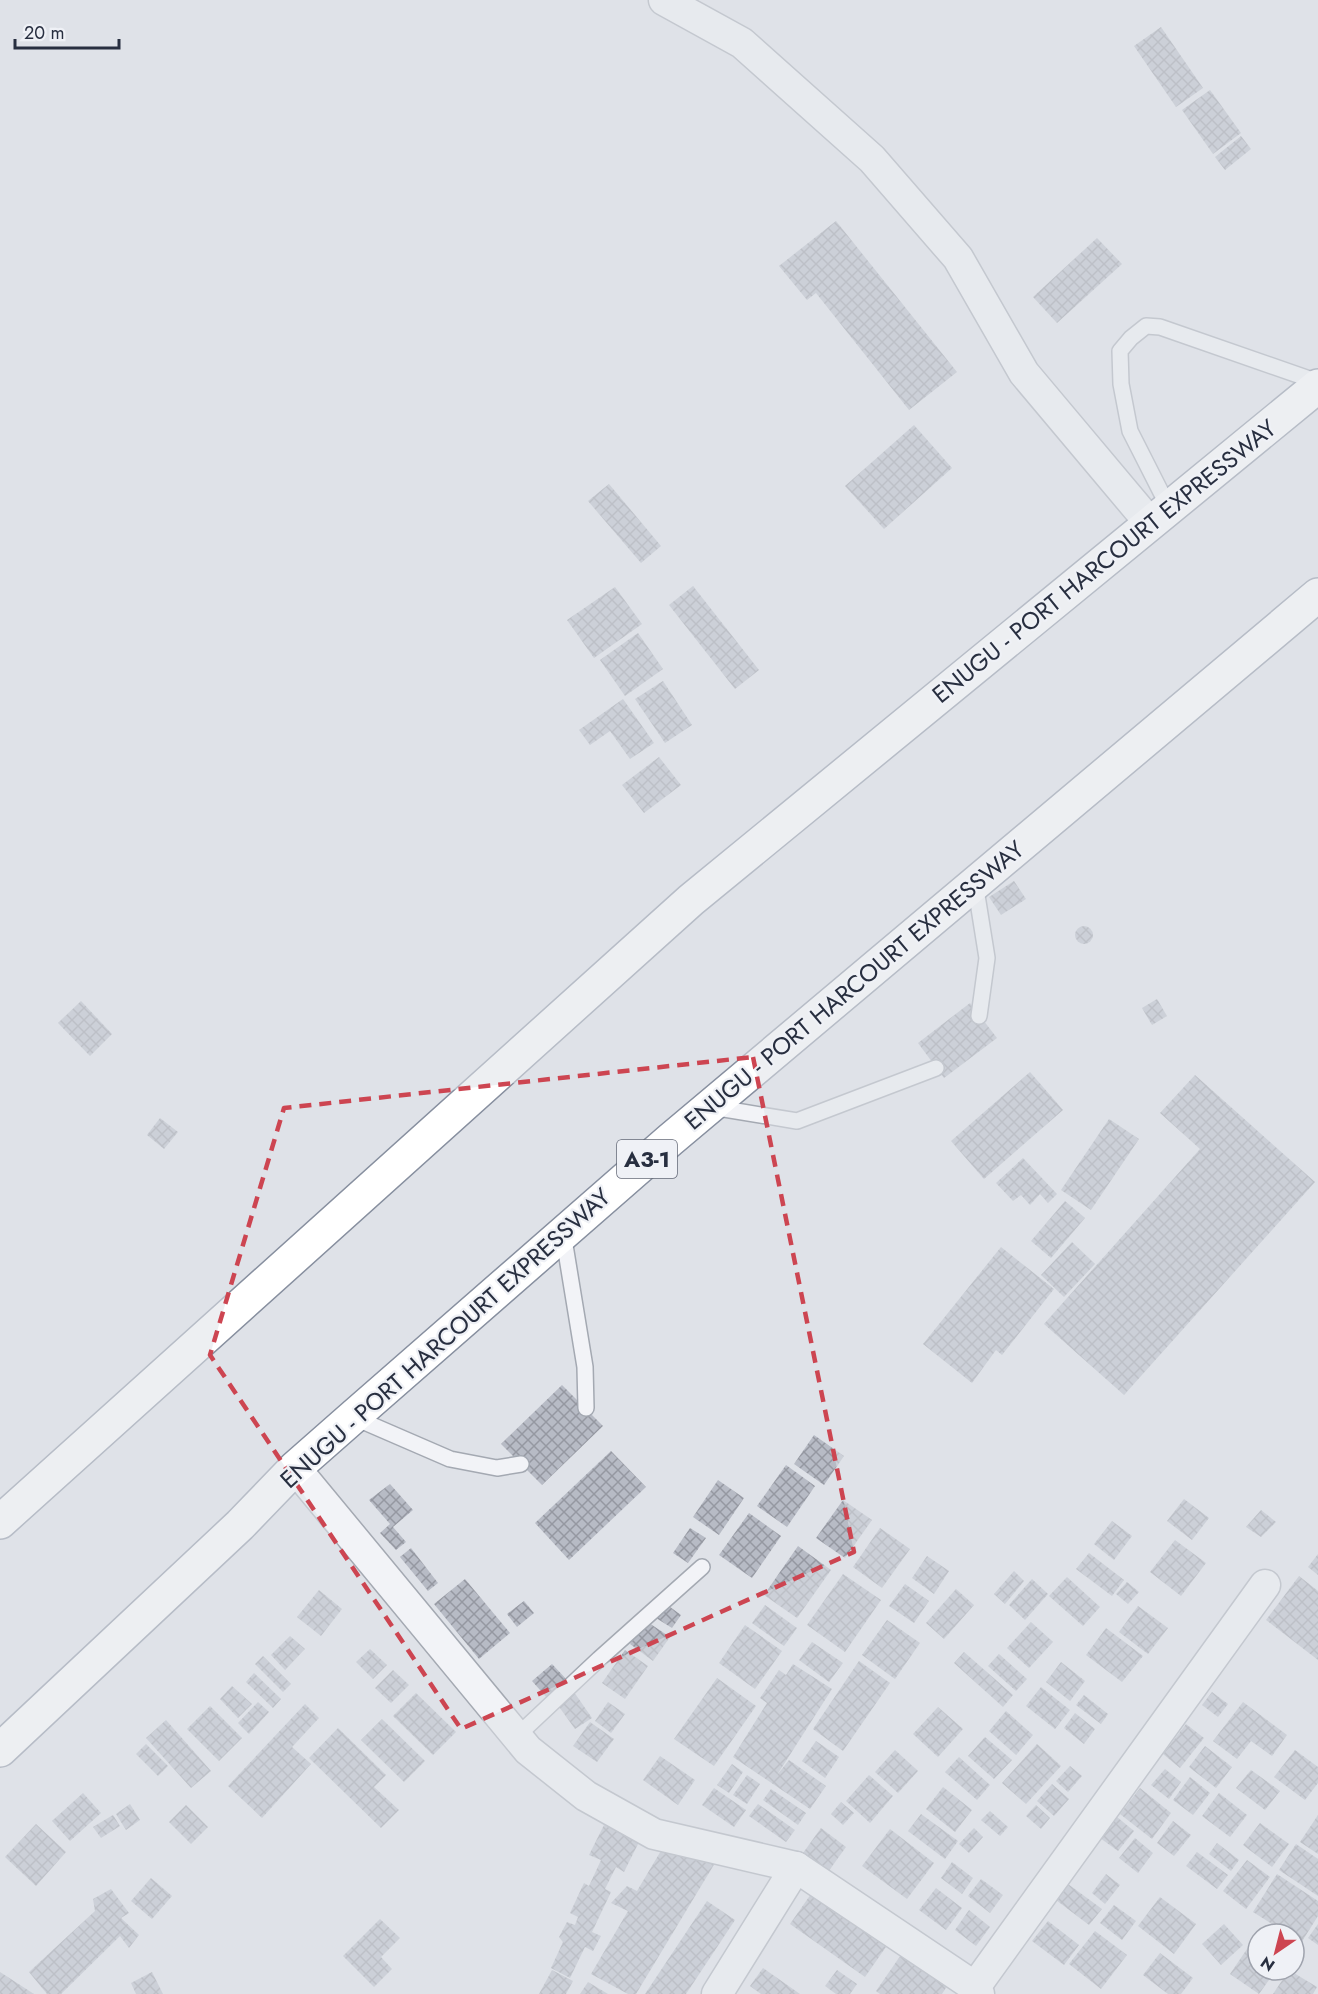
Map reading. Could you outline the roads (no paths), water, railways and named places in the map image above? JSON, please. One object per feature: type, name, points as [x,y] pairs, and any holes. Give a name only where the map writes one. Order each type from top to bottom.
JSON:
[{"type":"highway","name":"ENUGU - PORT HARCOURT EXPRESSWAY","points":[[0,1522],[691,900],[1318,384]]},
{"type":"highway","name":"ENUGU - PORT HARCOURT EXPRESSWAY","points":[[0,1750],[240,1525],[295,1468],[353,1417],[709,1107],[1318,595]]},
{"type":"street","points":[[664,0],[742,43],[872,159],[958,258],[1024,373],[1160,516]]},
{"type":"street","points":[[295,1468],[528,1750],[586,1796],[654,1834],[796,1867],[977,1990],[1265,1585]]},
{"type":"street","points":[[717,1994],[796,1867]]},
{"type":"lane","points":[[1160,516],[1130,431],[1121,384],[1120,351],[1131,338],[1146,326],[1160,327],[1318,384]]},
{"type":"lane","points":[[975,883],[987,958],[979,1016]]},
{"type":"lane","points":[[709,1107],[797,1121],[936,1068]]},
{"type":"lane","points":[[563,1233],[585,1367],[586,1408]]},
{"type":"lane","points":[[353,1417],[450,1459],[497,1468],[521,1464]]},
{"type":"lane","points":[[517,1736],[702,1567]]}]
